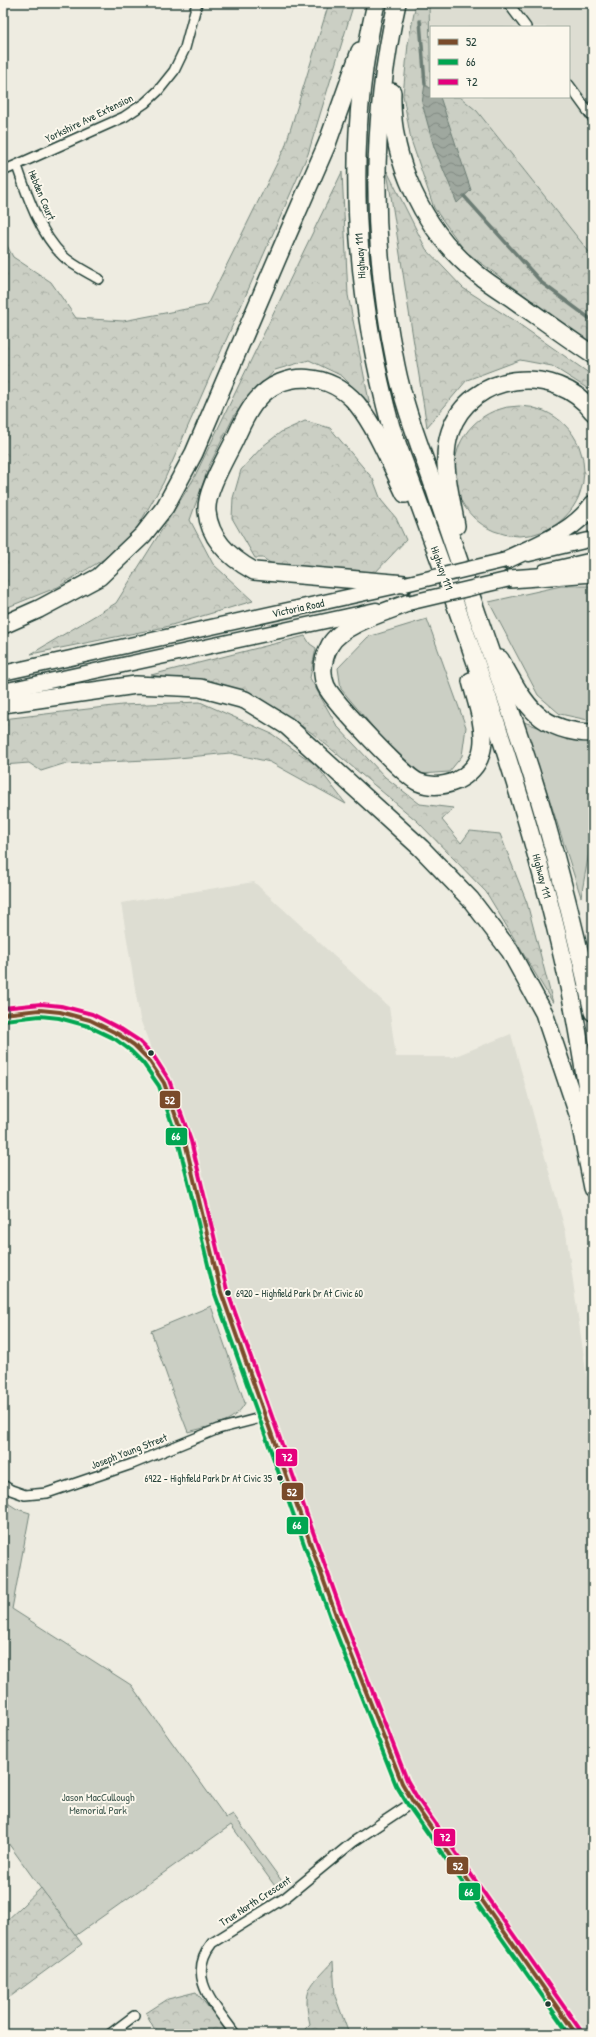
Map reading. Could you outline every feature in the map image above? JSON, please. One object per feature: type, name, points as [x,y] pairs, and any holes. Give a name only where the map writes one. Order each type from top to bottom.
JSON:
[{"type":"highway","name":"Highway 111","points":[[397,3],[382,91],[376,173],[380,273],[397,370],[415,433],[530,769],[558,865],[593,1012]]},
{"type":"highway","name":"Highway 111","points":[[374,10],[363,83],[357,153],[357,195],[362,284],[381,388],[391,427],[467,639],[516,784],[548,896],[575,1014],[593,1126]]},
{"type":"highway","points":[[3,625],[39,610],[99,577],[143,535],[165,507],[194,453],[327,144],[374,10]]},
{"type":"highway","points":[[393,24],[391,110],[396,144],[408,180],[427,218],[445,242],[476,273],[593,355]]},
{"type":"highway","points":[[405,584],[254,570],[243,565],[219,545],[212,533],[207,512],[208,499],[220,469],[256,400],[272,387],[294,379],[303,378],[323,380],[342,390],[357,404],[364,416],[388,459],[424,533],[436,552]]},
{"type":"highway","points":[[464,579],[445,464],[446,447],[450,432],[462,408],[472,399],[493,386],[507,382],[533,380],[544,381],[569,391],[581,399],[593,412]]},
{"type":"highway","points":[[506,560],[564,531],[577,522],[593,504]]},
{"type":"highway","points":[[510,578],[593,573]]},
{"type":"highway","points":[[408,603],[342,632],[334,638],[323,662],[322,670],[326,686],[331,694],[373,741],[409,777],[417,782],[436,786],[452,783],[470,771],[480,757],[483,748],[483,729],[470,679],[467,639]]},
{"type":"highway","points":[[477,615],[526,704],[536,714],[556,726],[578,732],[593,733]]},
{"type":"highway","points":[[3,704],[136,685],[200,688],[245,700],[287,726],[426,853],[471,900],[510,951],[544,1013],[579,1117],[593,1188]]},
{"type":"main road","name":"Victoria Road","points":[[3,673],[405,584],[593,539]]},
{"type":"main road","name":"Victoria Road","points":[[3,691],[408,603],[510,578],[593,560]]},
{"type":"street","name":"Yorkshire Ave Extension","points":[[3,171],[124,117],[138,109],[158,91],[174,71],[185,48],[197,3]]},
{"type":"street","points":[[508,3],[525,26]]},
{"type":"street","points":[[570,86],[593,118]]},
{"type":"street","name":"Hebden Court","points":[[17,166],[31,206],[43,229],[63,256],[99,279]]},
{"type":"street","points":[[3,1014],[40,1010],[60,1012],[90,1020],[118,1034],[134,1045],[159,1074],[172,1100],[185,1142],[221,1292],[264,1417],[337,1618],[402,1783],[413,1802],[520,1952],[576,2034]]},
{"type":"street","name":"Joseph Young Street","points":[[3,1485],[11,1490],[25,1495],[47,1493],[132,1464],[218,1429],[264,1417]]},
{"type":"street","name":"True North Crescent","points":[[235,2034],[202,1984],[201,1965],[208,1948],[212,1943],[286,1897],[353,1842],[413,1802]]},
{"type":"street","points":[[110,2034],[134,2016]]},
{"type":"shaded area","points":[[429,3],[593,3],[593,257],[477,111],[461,98],[570,98],[570,26],[430,26]]},
{"type":"shaded area","points":[[254,882],[389,1007],[396,1057],[453,1057],[511,1034],[566,1233],[593,1420],[593,2034],[572,2034],[407,1797],[254,1387],[176,1115],[140,1019],[121,903]]},
{"type":"green space","points":[[329,3],[354,3],[308,154],[163,483],[137,528],[104,559],[58,587],[3,609],[3,238],[13,257],[51,282],[76,318],[123,321],[207,305],[285,147]]},
{"type":"green space","points":[[416,3],[429,3],[430,98],[461,98],[477,111],[593,257],[593,346],[465,251],[434,208],[411,140],[403,95],[408,44]]},
{"type":"green space","points":[[387,171],[426,249],[463,288],[516,322],[593,376],[593,392],[552,366],[520,360],[467,380],[427,427]]},
{"type":"green space","points":[[342,172],[348,295],[372,416],[356,390],[342,376],[309,360],[275,370],[235,414],[209,466],[190,520],[213,564],[253,601],[165,627],[31,654],[116,603],[193,480]]},
{"type":"green space","points":[[525,406],[544,411],[565,425],[579,446],[583,458],[583,484],[579,496],[565,517],[544,531],[532,535],[513,536],[494,531],[473,517],[459,496],[455,484],[454,465],[459,446],[473,425],[494,411],[506,407]]},
{"type":"green space","points":[[305,421],[330,428],[373,479],[381,500],[396,518],[406,540],[372,576],[299,569],[272,564],[263,558],[255,558],[232,518],[233,498],[241,470],[263,446],[281,432]]},
{"type":"green space","points":[[561,586],[593,586],[593,719],[588,720],[560,714],[538,695],[489,602]]},
{"type":"green space","points":[[427,619],[466,727],[462,756],[449,772],[422,774],[402,762],[341,689],[338,668],[368,637]]},
{"type":"green space","points":[[305,636],[310,644],[316,648],[310,678],[337,726],[385,777],[420,804],[453,808],[442,820],[461,843],[470,831],[500,834],[527,903],[553,1003],[486,892],[417,821],[312,733],[282,713],[226,687],[151,675]]},
{"type":"green space","points":[[200,702],[272,734],[316,765],[346,804],[270,762],[230,753],[168,759],[63,764],[41,771],[29,763],[3,765],[3,719],[122,705]]},
{"type":"green space","points":[[524,722],[579,742],[593,741],[593,830],[581,897],[542,776],[533,754]]},
{"type":"green space","points":[[211,1306],[245,1403],[234,1416],[228,1420],[188,1432],[151,1331]]},
{"type":"green space","name":"Jason MacCullough Memorial Park","points":[[3,1500],[17,1509],[30,1513],[12,1609],[131,1685],[226,1818],[233,1814],[284,1884],[277,1889],[231,1825],[75,1936],[3,1836]]},
{"type":"green space","points":[[41,1888],[82,1944],[3,2002],[3,1924]]},
{"type":"green space","points":[[333,1961],[335,1996],[349,2034],[300,2034],[310,2024],[307,2003],[310,1989],[319,1976]]},
{"type":"green space","points":[[196,1992],[230,2034],[157,2034],[146,2013],[168,1999]]},
{"type":"water","points":[[425,84],[430,88],[430,98],[440,98],[471,190],[457,203],[434,147],[422,103]]},
{"type":"waterway","points":[[420,21],[425,84]]},
{"type":"waterway","points":[[464,196],[542,283],[593,321]]},
{"type":"transit line","name":"72","points":[[3,1008],[41,1004],[61,1006],[92,1014],[121,1029],[138,1040],[153,1055],[169,1080],[191,1141],[227,1290],[343,1616],[407,1780],[418,1799],[581,2031]]},
{"type":"transit line","name":"52","points":[[3,1014],[40,1010],[60,1012],[90,1020],[118,1034],[134,1045],[148,1059],[164,1083],[185,1142],[221,1292],[337,1618],[402,1783],[413,1802],[576,2034]]},
{"type":"transit line","name":"66","points":[[4,1020],[40,1016],[59,1018],[88,1026],[115,1039],[130,1050],[143,1063],[159,1086],[179,1144],[215,1294],[331,1620],[396,1785],[408,1805],[569,2034]]},
{"type":"place","name":"6920 - Highfield Park Dr At Civic 60","points":[[228,1293]]},
{"type":"place","name":"6922 - Highfield Park Dr At Civic 35","points":[[280,1478]]}]
